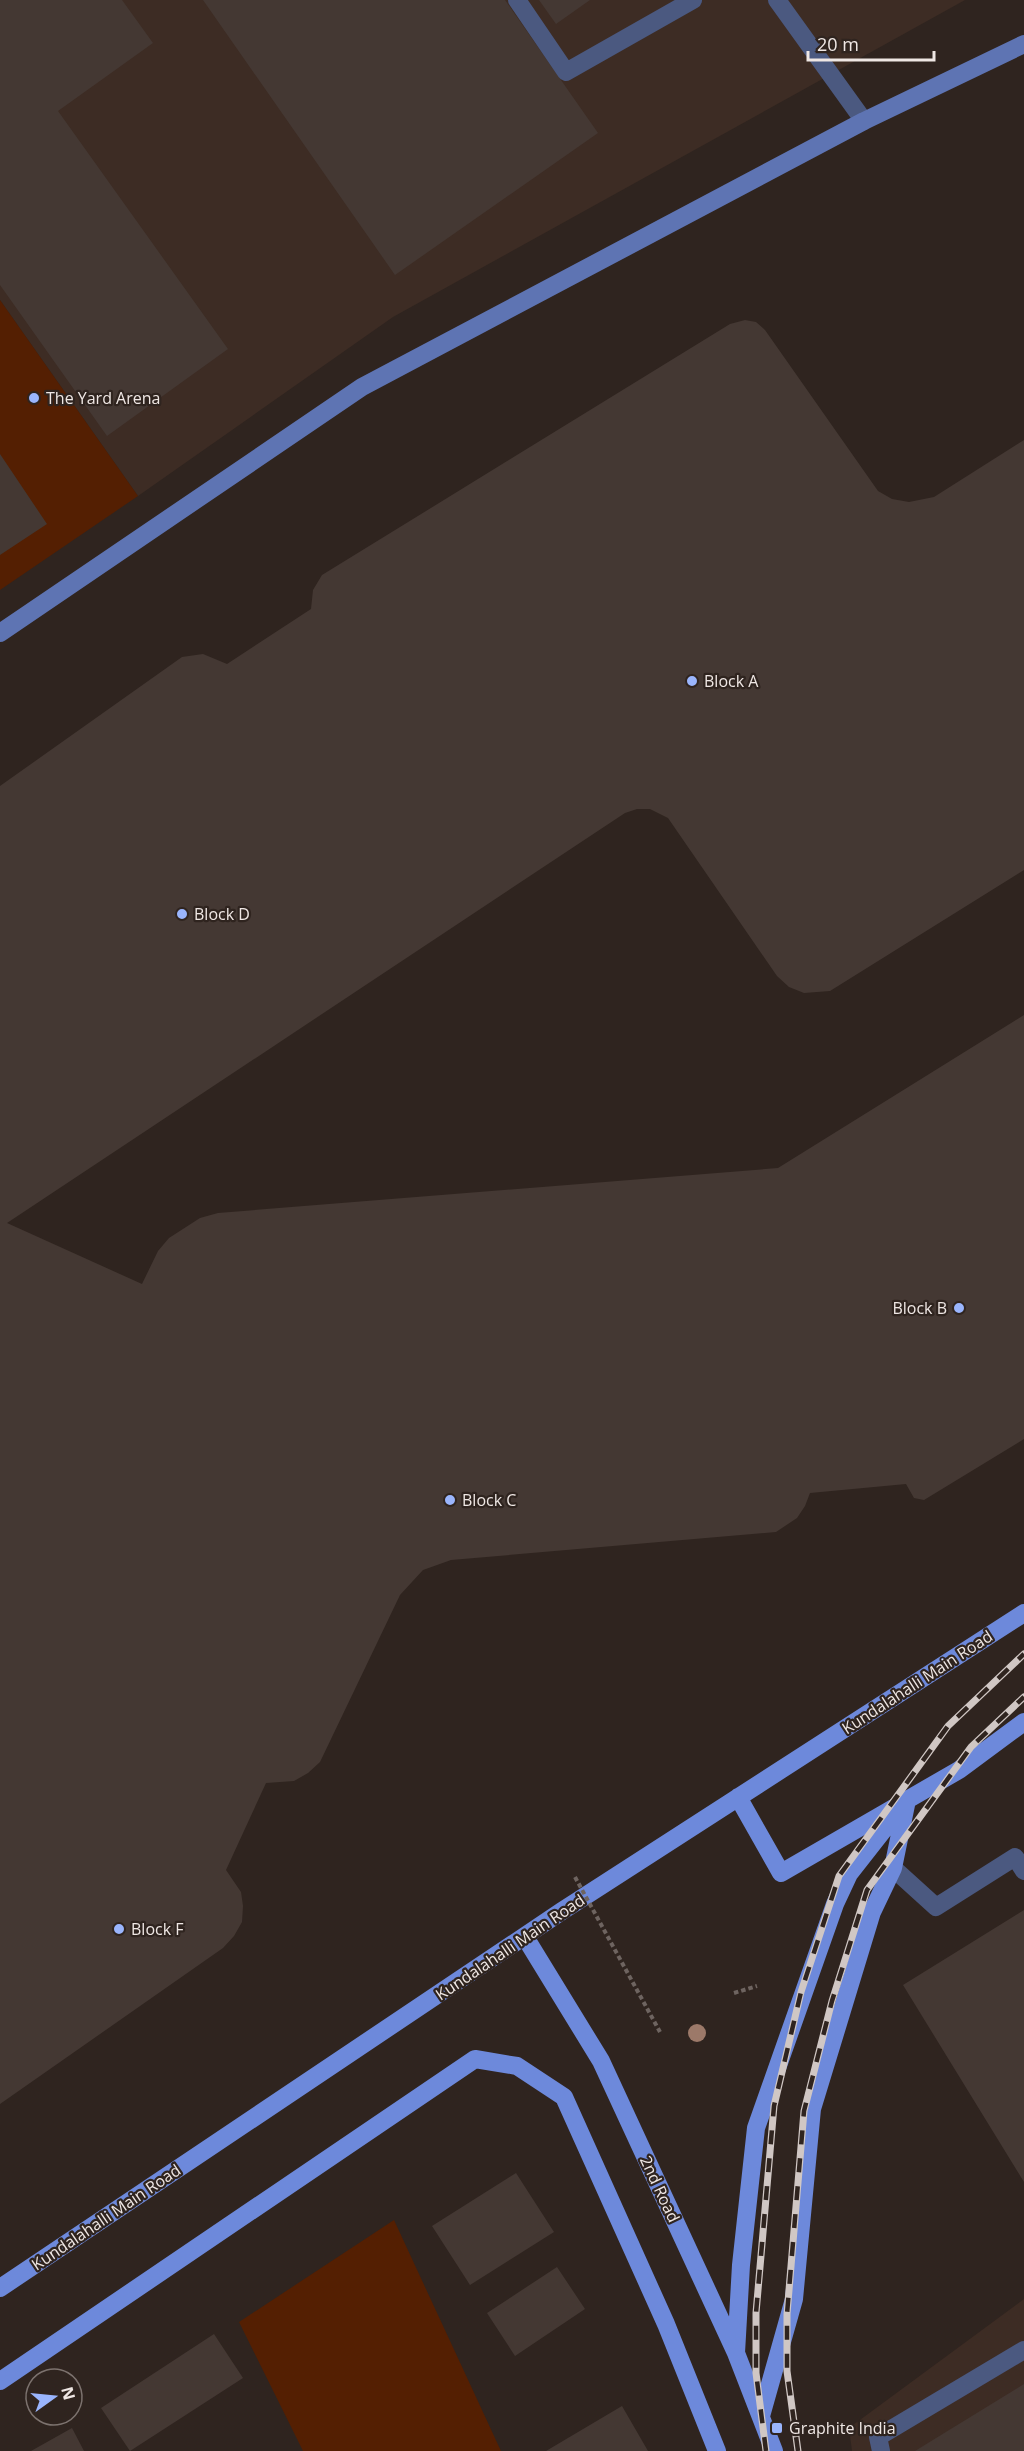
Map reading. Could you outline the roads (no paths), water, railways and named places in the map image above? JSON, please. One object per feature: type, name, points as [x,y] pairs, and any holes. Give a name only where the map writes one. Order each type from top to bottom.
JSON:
[{"type":"main road","name":"Kundalahalli Main Road","points":[[0,2288],[525,1936],[1024,1613]]},
{"type":"main road","points":[[738,1797],[781,1873],[959,1770],[1024,1722]]},
{"type":"main road","points":[[761,2416],[794,2299],[813,2109],[872,1912],[893,1868],[907,1800]]},
{"type":"main road","points":[[736,2353],[741,2265],[756,2128],[835,1904],[849,1874],[907,1800]]},
{"type":"main road","name":"2nd Road","points":[[525,1936],[601,2061],[736,2353],[774,2451]]},
{"type":"main road","points":[[0,2381],[475,2059],[517,2066],[564,2097],[666,2324],[717,2451]]},
{"type":"street","points":[[0,633],[362,387],[864,121],[1024,44]]},
{"type":"lane","points":[[517,0],[566,72],[693,0]]},
{"type":"lane","points":[[777,0],[864,121]]},
{"type":"lane","points":[[893,1868],[936,1907],[1015,1857],[1024,1871]]},
{"type":"lane","points":[[881,2451],[878,2437],[1024,2350]]},
{"type":"railway","points":[[766,2451],[756,2373],[756,2313],[774,2106],[801,1992],[839,1876],[948,1726],[1024,1654]]},
{"type":"railway","points":[[798,2451],[787,2371],[787,2314],[804,2111],[832,2001],[867,1890],[971,1747],[1024,1697]]},
{"type":"place","name":"The Yard Arena","points":[[34,398]]},
{"type":"place","name":"Block A","points":[[692,681]]},
{"type":"place","name":"Block D","points":[[182,914]]},
{"type":"place","name":"Block B","points":[[959,1308]]},
{"type":"place","name":"Block C","points":[[450,1500]]},
{"type":"place","name":"Block F","points":[[119,1929]]},
{"type":"place","name":"Graphite India","points":[[777,2428]]}]
